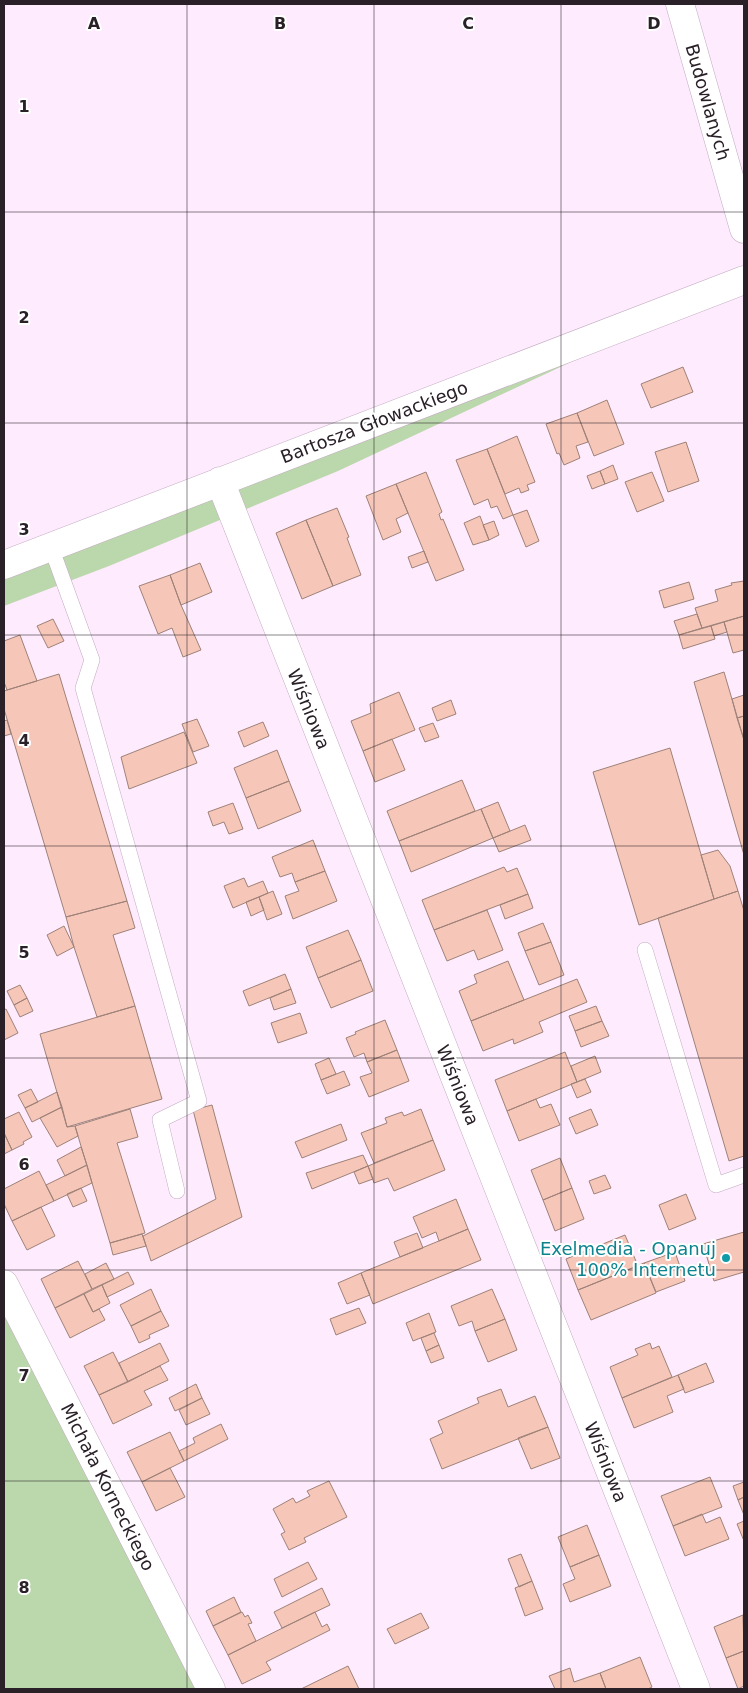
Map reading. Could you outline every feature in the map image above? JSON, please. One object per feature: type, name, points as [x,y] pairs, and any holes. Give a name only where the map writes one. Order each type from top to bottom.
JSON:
[{"type":"street","name":"Budowlanych","points":[[680,4],[744,229]]},
{"type":"street","name":"Bartosza Głowackiego","points":[[4,565],[744,280]]},
{"type":"street","name":"Wiśniowa","points":[[220,481],[696,1689]]},
{"type":"street","name":"Michała Korneckiego","points":[[4,1284],[211,1689]]},
{"type":"lane","points":[[51,546],[92,660],[83,688],[199,1101],[160,1120],[177,1191]]},
{"type":"lane","points":[[645,950],[716,1185],[744,1175]]},
{"type":"green space","points":[[744,281],[338,471],[109,566],[4,606],[4,565]]},
{"type":"green space","points":[[4,1292],[211,1689],[4,1689]]},
{"type":"building","points":[[683,367],[693,392],[651,408],[641,384]]},
{"type":"building","points":[[607,400],[624,444],[594,456],[577,413]]},
{"type":"building","points":[[577,413],[588,442],[576,446],[580,458],[564,465],[559,453],[557,454],[546,424]]},
{"type":"building","points":[[517,436],[535,482],[527,485],[529,490],[521,493],[519,488],[505,494],[487,449]]},
{"type":"building","points":[[686,442],[699,481],[668,492],[655,452]]},
{"type":"building","points":[[487,449],[513,515],[503,519],[497,506],[491,508],[488,499],[474,505],[456,460]]},
{"type":"building","points":[[613,465],[618,479],[605,484],[600,471]]},
{"type":"building","points":[[600,471],[605,484],[592,489],[587,476]]},
{"type":"building","points":[[426,472],[442,512],[439,514],[441,520],[443,519],[464,570],[436,581],[396,484]]},
{"type":"building","points":[[652,472],[664,501],[637,512],[625,482]]},
{"type":"building","points":[[396,484],[408,513],[396,519],[401,532],[383,540],[366,496]]},
{"type":"building","points":[[337,508],[349,537],[347,538],[361,575],[333,586],[306,520]]},
{"type":"building","points":[[527,510],[539,541],[526,547],[513,515]]},
{"type":"building","points":[[480,516],[489,540],[473,545],[464,523]]},
{"type":"building","points":[[306,520],[333,586],[302,599],[276,533]]},
{"type":"building","points":[[494,521],[499,535],[489,540],[483,525]]},
{"type":"building","points":[[424,551],[428,562],[412,568],[408,557]]},
{"type":"building","points":[[200,563],[212,592],[181,605],[170,575]]},
{"type":"building","points":[[170,575],[201,650],[183,657],[172,628],[158,634],[139,586]]},
{"type":"building","points":[[744,581],[744,616],[702,628],[695,608],[718,601],[715,590],[732,585],[731,583]]},
{"type":"building","points":[[689,582],[694,599],[664,608],[659,591]]},
{"type":"building","points":[[697,614],[702,628],[679,635],[674,621]]},
{"type":"building","points":[[744,616],[744,650],[733,653],[724,622]]},
{"type":"building","points":[[53,619],[64,641],[48,648],[37,626]]},
{"type":"building","points":[[724,622],[727,632],[714,636],[711,626]]},
{"type":"building","points":[[711,626],[715,639],[683,649],[679,635]]},
{"type":"building","points":[[20,635],[37,681],[7,690],[4,682],[4,641]]},
{"type":"building","points":[[724,672],[744,740],[744,855],[694,682]]},
{"type":"building","points":[[59,674],[127,901],[66,917],[4,709],[4,691]]},
{"type":"building","points":[[399,692],[415,730],[363,751],[351,721],[371,713],[370,704]]},
{"type":"building","points":[[744,695],[744,716],[737,718],[732,699]]},
{"type":"building","points":[[451,700],[456,714],[437,721],[432,708]]},
{"type":"building","points":[[744,716],[744,740],[737,718]]},
{"type":"building","points":[[197,719],[209,746],[193,752],[182,724]]},
{"type":"building","points":[[7,720],[11,734],[4,736],[4,721]]},
{"type":"building","points":[[263,722],[269,736],[244,747],[238,732]]},
{"type":"building","points":[[433,723],[439,737],[425,742],[419,728]]},
{"type":"building","points":[[184,732],[197,763],[129,789],[121,757]]},
{"type":"building","points":[[392,739],[405,770],[375,782],[363,751]]},
{"type":"building","points":[[670,748],[714,899],[639,925],[593,772]]},
{"type":"building","points":[[277,750],[289,781],[246,798],[234,768]]},
{"type":"building","points":[[462,780],[475,811],[399,841],[387,811]]},
{"type":"building","points":[[289,781],[301,811],[258,829],[246,798]]},
{"type":"building","points":[[498,802],[510,831],[493,838],[481,809]]},
{"type":"building","points":[[233,803],[243,829],[229,834],[224,822],[213,826],[208,812]]},
{"type":"building","points":[[481,809],[493,838],[411,872],[399,841]]},
{"type":"building","points":[[525,825],[531,840],[499,852],[493,838]]},
{"type":"building","points":[[313,840],[325,871],[295,882],[292,873],[280,877],[272,857]]},
{"type":"building","points":[[718,850],[730,866],[738,891],[714,899],[701,855]]},
{"type":"building","points":[[504,867],[507,872],[517,868],[528,894],[434,930],[422,900]]},
{"type":"building","points":[[325,871],[337,901],[293,919],[285,896],[299,891],[295,882]]},
{"type":"building","points":[[244,878],[248,887],[263,881],[268,893],[233,908],[224,886]]},
{"type":"building","points":[[273,891],[282,914],[267,920],[259,897]]},
{"type":"building","points":[[738,891],[744,911],[744,1156],[729,1161],[658,918]]},
{"type":"building","points":[[528,894],[533,908],[505,919],[500,905]]},
{"type":"building","points":[[259,897],[264,910],[251,916],[246,902]]},
{"type":"building","points":[[127,901],[135,928],[113,935],[135,1006],[97,1017],[66,917]]},
{"type":"building","points":[[487,910],[503,950],[478,960],[474,950],[447,961],[434,930]]},
{"type":"building","points":[[543,923],[551,942],[525,951],[518,933]]},
{"type":"building","points":[[64,926],[74,947],[57,956],[47,935]]},
{"type":"building","points":[[348,930],[361,960],[318,978],[306,947]]},
{"type":"building","points":[[551,942],[564,975],[539,985],[525,951]]},
{"type":"building","points":[[361,960],[373,991],[331,1008],[318,978]]},
{"type":"building","points":[[508,961],[524,1000],[471,1021],[459,991],[477,983],[474,975]]},
{"type":"building","points":[[285,974],[291,989],[249,1006],[243,991]]},
{"type":"building","points":[[577,979],[587,1002],[539,1022],[543,1032],[514,1044],[513,1039],[483,1051],[471,1021]]},
{"type":"building","points":[[20,985],[27,998],[14,1005],[7,991]]},
{"type":"building","points":[[291,989],[296,1003],[274,1010],[270,998]]},
{"type":"building","points":[[27,998],[33,1011],[20,1017],[14,1005]]},
{"type":"building","points":[[135,1006],[162,1099],[67,1127],[40,1034]]},
{"type":"building","points":[[596,1006],[602,1021],[575,1031],[569,1016]]},
{"type":"building","points":[[6,1009],[18,1033],[4,1040],[4,1010]]},
{"type":"building","points":[[300,1013],[307,1033],[278,1043],[271,1023]]},
{"type":"building","points":[[385,1020],[397,1050],[367,1062],[364,1053],[354,1057],[346,1038],[356,1034],[355,1032]]},
{"type":"building","points":[[602,1021],[609,1036],[581,1047],[575,1031]]},
{"type":"building","points":[[397,1050],[409,1081],[369,1097],[360,1077],[372,1073],[367,1062]]},
{"type":"building","points":[[565,1052],[577,1082],[507,1111],[495,1080]]},
{"type":"building","points":[[595,1056],[601,1072],[577,1082],[571,1066]]},
{"type":"building","points":[[329,1058],[336,1074],[321,1080],[315,1064]]},
{"type":"building","points":[[344,1071],[350,1085],[327,1094],[321,1080]]},
{"type":"building","points":[[585,1079],[591,1092],[577,1098],[571,1084]]},
{"type":"building","points":[[31,1089],[38,1102],[25,1108],[18,1095]]},
{"type":"building","points":[[57,1092],[62,1107],[32,1122],[25,1108]]},
{"type":"building","points":[[536,1099],[540,1108],[551,1104],[560,1125],[519,1141],[507,1111]]},
{"type":"building","points":[[212,1105],[242,1217],[151,1261],[143,1236],[216,1199],[193,1110]]},
{"type":"building","points":[[62,1107],[67,1127],[75,1126],[78,1136],[57,1147],[40,1118]]},
{"type":"building","points":[[130,1109],[138,1137],[117,1143],[145,1233],[110,1243],[75,1126]]},
{"type":"building","points":[[421,1109],[433,1140],[374,1163],[361,1133],[387,1123],[385,1118],[402,1112],[404,1116]]},
{"type":"building","points":[[591,1109],[598,1125],[576,1134],[569,1118]]},
{"type":"building","points":[[19,1112],[32,1137],[23,1142],[24,1144],[12,1150],[4,1133],[4,1119]]},
{"type":"building","points":[[341,1124],[347,1140],[302,1158],[295,1142]]},
{"type":"building","points":[[4,1133],[12,1150],[4,1154]]},
{"type":"building","points":[[433,1140],[445,1170],[394,1191],[388,1178],[374,1183],[368,1166]]},
{"type":"building","points":[[81,1147],[87,1165],[65,1176],[57,1160]]},
{"type":"building","points":[[363,1155],[368,1166],[312,1189],[306,1173]]},
{"type":"building","points":[[560,1158],[572,1188],[543,1200],[531,1170]]},
{"type":"building","points":[[87,1165],[92,1183],[54,1201],[46,1185]]},
{"type":"building","points":[[368,1166],[373,1179],[359,1184],[354,1172]]},
{"type":"building","points":[[39,1171],[54,1201],[12,1221],[4,1204],[4,1189]]},
{"type":"building","points":[[605,1175],[611,1188],[594,1194],[589,1181]]},
{"type":"building","points":[[81,1188],[87,1201],[73,1207],[67,1194]]},
{"type":"building","points":[[572,1188],[584,1219],[555,1231],[543,1200]]},
{"type":"building","points":[[686,1194],[696,1219],[669,1230],[659,1205]]},
{"type":"building","points":[[456,1199],[468,1229],[439,1241],[436,1232],[422,1238],[413,1217]]},
{"type":"building","points":[[41,1207],[55,1236],[27,1250],[12,1221]]},
{"type":"building","points":[[468,1229],[481,1260],[373,1304],[361,1273]]},
{"type":"building","name":"Exelmedia - Opanuj 100% Internetu","points":[[744,1232],[744,1272],[714,1281],[703,1244]]},
{"type":"building","points":[[417,1233],[423,1248],[400,1257],[394,1242]]},
{"type":"building","points":[[142,1234],[146,1246],[113,1255],[110,1243]]},
{"type":"building","points":[[625,1235],[638,1266],[578,1290],[566,1259]]},
{"type":"building","points":[[675,1252],[685,1281],[656,1292],[644,1263]]},
{"type":"building","points":[[78,1261],[92,1289],[55,1308],[41,1279]]},
{"type":"building","points":[[106,1263],[114,1279],[92,1289],[85,1274]]},
{"type":"building","points":[[644,1263],[656,1293],[591,1320],[578,1290]]},
{"type":"building","points":[[128,1272],[134,1284],[107,1297],[102,1285]]},
{"type":"building","points":[[361,1273],[370,1295],[347,1304],[338,1283]]},
{"type":"building","points":[[102,1285],[110,1303],[93,1312],[84,1294]]},
{"type":"building","points":[[151,1289],[161,1311],[131,1326],[120,1305]]},
{"type":"building","points":[[492,1289],[505,1319],[475,1331],[472,1321],[459,1326],[451,1306]]},
{"type":"building","points":[[84,1294],[93,1312],[99,1309],[105,1320],[70,1338],[55,1308]]},
{"type":"building","points":[[359,1308],[366,1323],[336,1335],[330,1319]]},
{"type":"building","points":[[161,1311],[169,1326],[149,1335],[150,1338],[139,1343],[131,1326]]},
{"type":"building","points":[[429,1313],[436,1332],[413,1341],[406,1323]]},
{"type":"building","points":[[505,1319],[517,1350],[488,1362],[475,1331]]},
{"type":"building","points":[[434,1333],[439,1345],[426,1351],[421,1338]]},
{"type":"building","points":[[160,1343],[169,1361],[128,1382],[119,1363]]},
{"type":"building","points":[[650,1343],[652,1349],[659,1346],[672,1377],[622,1398],[610,1367],[638,1355],[635,1349]]},
{"type":"building","points":[[439,1345],[444,1358],[431,1363],[426,1351]]},
{"type":"building","points":[[113,1352],[128,1382],[99,1395],[84,1366]]},
{"type":"building","points":[[706,1363],[714,1382],[685,1393],[678,1375]]},
{"type":"building","points":[[160,1366],[168,1380],[144,1391],[152,1405],[113,1424],[99,1395]]},
{"type":"building","points":[[678,1375],[684,1389],[667,1396],[673,1412],[634,1428],[622,1398]]},
{"type":"building","points":[[196,1384],[202,1398],[175,1411],[169,1398]]},
{"type":"building","points":[[501,1389],[508,1407],[535,1396],[548,1427],[442,1469],[430,1439],[443,1433],[438,1421],[479,1403],[477,1398]]},
{"type":"building","points":[[202,1398],[210,1414],[186,1425],[179,1410]]},
{"type":"building","points":[[221,1424],[228,1439],[184,1461],[179,1451],[195,1443],[193,1438]]},
{"type":"building","points":[[548,1427],[560,1458],[531,1469],[518,1438]]},
{"type":"building","points":[[170,1432],[184,1461],[142,1482],[127,1452]]},
{"type":"building","points":[[170,1468],[185,1497],[156,1511],[142,1482]]},
{"type":"building","points":[[710,1477],[722,1507],[673,1526],[661,1496]]},
{"type":"building","points":[[329,1481],[347,1517],[304,1538],[306,1542],[289,1550],[281,1534],[285,1532],[273,1509],[293,1498],[296,1503],[310,1496],[307,1491]]},
{"type":"building","points":[[744,1482],[744,1497],[738,1500],[733,1486]]},
{"type":"building","points":[[744,1497],[744,1515],[738,1500]]},
{"type":"building","points":[[702,1514],[706,1523],[720,1517],[729,1539],[685,1556],[673,1526]]},
{"type":"building","points":[[744,1521],[744,1541],[737,1524]]},
{"type":"building","points":[[587,1525],[599,1555],[570,1567],[558,1537]]},
{"type":"building","points":[[521,1554],[532,1581],[519,1587],[508,1559]]},
{"type":"building","points":[[599,1555],[611,1586],[570,1602],[563,1584],[575,1579],[570,1567]]},
{"type":"building","points":[[308,1562],[317,1579],[282,1597],[274,1579]]},
{"type":"building","points":[[532,1581],[543,1609],[525,1616],[515,1588]]},
{"type":"building","points":[[322,1588],[330,1605],[282,1628],[274,1612]]},
{"type":"building","points":[[234,1597],[241,1612],[213,1626],[206,1611]]},
{"type":"building","points":[[242,1612],[245,1617],[248,1615],[252,1623],[248,1624],[256,1641],[228,1655],[213,1626]]},
{"type":"building","points":[[315,1612],[322,1627],[327,1624],[330,1630],[266,1662],[271,1670],[242,1684],[228,1655]]},
{"type":"building","points":[[421,1613],[429,1628],[395,1644],[387,1629]]},
{"type":"building","points":[[743,1615],[744,1651],[726,1658],[714,1627]]},
{"type":"building","points":[[744,1651],[744,1686],[738,1689],[726,1658]]},
{"type":"building","points":[[640,1657],[652,1687],[648,1689],[606,1689],[600,1673]]},
{"type":"building","points":[[348,1666],[359,1689],[301,1689]]},
{"type":"building","points":[[570,1668],[574,1682],[600,1673],[606,1689],[555,1689],[549,1676]]},
{"type":"place","name":"Exelmedia - Opanuj 100% Internetu","points":[[726,1258]]}]
